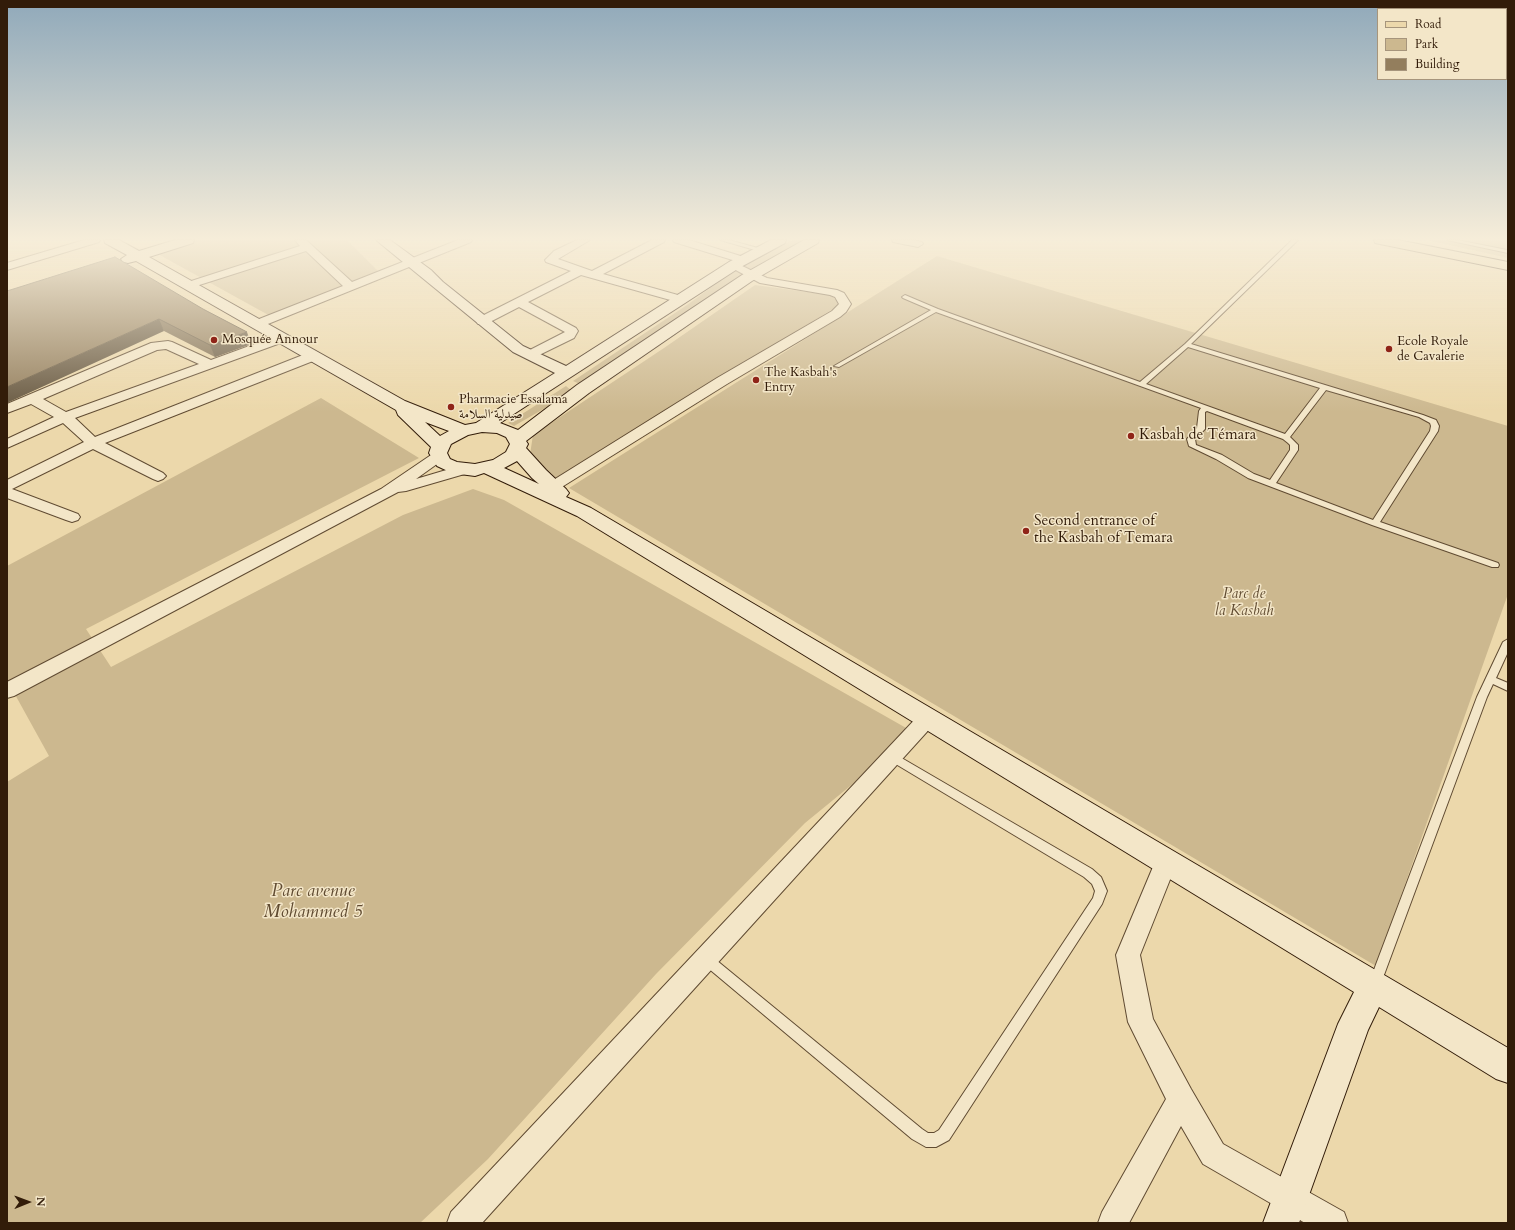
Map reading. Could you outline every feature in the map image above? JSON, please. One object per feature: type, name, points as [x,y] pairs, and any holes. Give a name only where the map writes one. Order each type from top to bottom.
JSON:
[{"type":"main road","points":[[211,297],[399,405],[463,431]]},
{"type":"main road","points":[[454,297],[518,349],[531,355],[583,389]]},
{"type":"main road","points":[[399,405],[439,451],[443,462],[452,467],[463,470],[488,468],[508,460],[517,444],[583,389],[718,297]]},
{"type":"main road","points":[[482,427],[681,299]]},
{"type":"main road","points":[[439,451],[445,440],[463,431],[482,427],[508,431],[539,474],[552,487],[584,512]]},
{"type":"main road","points":[[488,468],[584,512],[1508,1067]]},
{"type":"main road","points":[[1286,1210],[1354,1024],[1374,986]]},
{"type":"street","points":[[258,324],[325,297]]},
{"type":"street","points":[[482,321],[529,297]]},
{"type":"street","points":[[675,297],[681,299]]},
{"type":"street","points":[[552,487],[722,381],[836,314],[845,304],[841,297]]},
{"type":"street","points":[[520,302],[572,331],[570,335],[531,355]]},
{"type":"street","points":[[7,444],[65,417],[282,338]]},
{"type":"street","points":[[7,409],[155,346],[168,345],[210,364]]},
{"type":"street","points":[[7,486],[93,443],[313,356]]},
{"type":"street","points":[[31,398],[65,417],[93,443],[158,476]]},
{"type":"street","points":[[7,691],[387,492],[439,451]]},
{"type":"street","points":[[387,492],[463,470]]},
{"type":"street","points":[[7,493],[72,517]]},
{"type":"street","points":[[462,1223],[927,719]]},
{"type":"street","points":[[1166,862],[1128,955],[1141,1022],[1181,1099],[1213,1154],[1286,1210],[1333,1223]]},
{"type":"street","points":[[1113,1223],[1181,1099]]},
{"type":"lane","points":[[905,297],[1286,437],[1294,445],[1294,450],[1271,484]]},
{"type":"lane","points":[[1142,384],[1187,345],[1236,297]]},
{"type":"lane","points":[[838,366],[936,310]]},
{"type":"lane","points":[[1187,345],[1324,388],[1428,418],[1435,426],[1428,441],[1375,524]]},
{"type":"lane","points":[[1286,437],[1324,388]]},
{"type":"lane","points":[[1206,408],[1202,411],[1201,429],[1190,439],[1193,446],[1219,457],[1251,476],[1271,484],[1375,524],[1495,565]]},
{"type":"lane","points":[[1374,986],[1482,697],[1508,642]]},
{"type":"lane","points":[[1490,679],[1508,687]]},
{"type":"lane","points":[[706,959],[917,1134],[926,1140],[936,1140],[944,1135],[1098,900],[1101,891],[1097,881],[1088,873],[893,757]]},
{"type":"green space","points":[[236,297],[320,297],[272,317]]},
{"type":"green space","points":[[697,297],[711,297],[582,385],[573,381]]},
{"type":"green space","points":[[737,297],[833,297],[841,304],[554,481],[529,461],[533,435]]},
{"type":"green space","name":"Parc de la Kasbah","points":[[871,297],[1076,297],[1508,426],[1508,594],[1376,966],[569,488]]},
{"type":"green space","points":[[566,386],[573,392],[514,426],[508,423]]},
{"type":"green space","name":"Parc avenue Mohammed 5","points":[[321,398],[419,458],[86,629],[111,667],[403,515],[473,489],[504,500],[915,733],[805,823],[656,974],[488,1159],[420,1223],[7,1223],[7,782],[49,756],[7,680],[7,566]]},
{"type":"building","points":[[7,297],[183,297],[247,332],[210,345],[159,319],[7,387]]},
{"type":"place","name":"Mosquée Annour","points":[[214,340]]},
{"type":"place","name":"Ecole Royale de Cavalerie","points":[[1389,349]]},
{"type":"place","name":"The Kasbah's Entry","points":[[756,380]]},
{"type":"place","name":"Pharmacie Essalama صيدلية السلامة","points":[[451,407]]},
{"type":"place","name":"Kasbah de Témara","points":[[1131,436]]},
{"type":"place","name":"Second entrance of the Kasbah of Temara","points":[[1026,531]]}]
